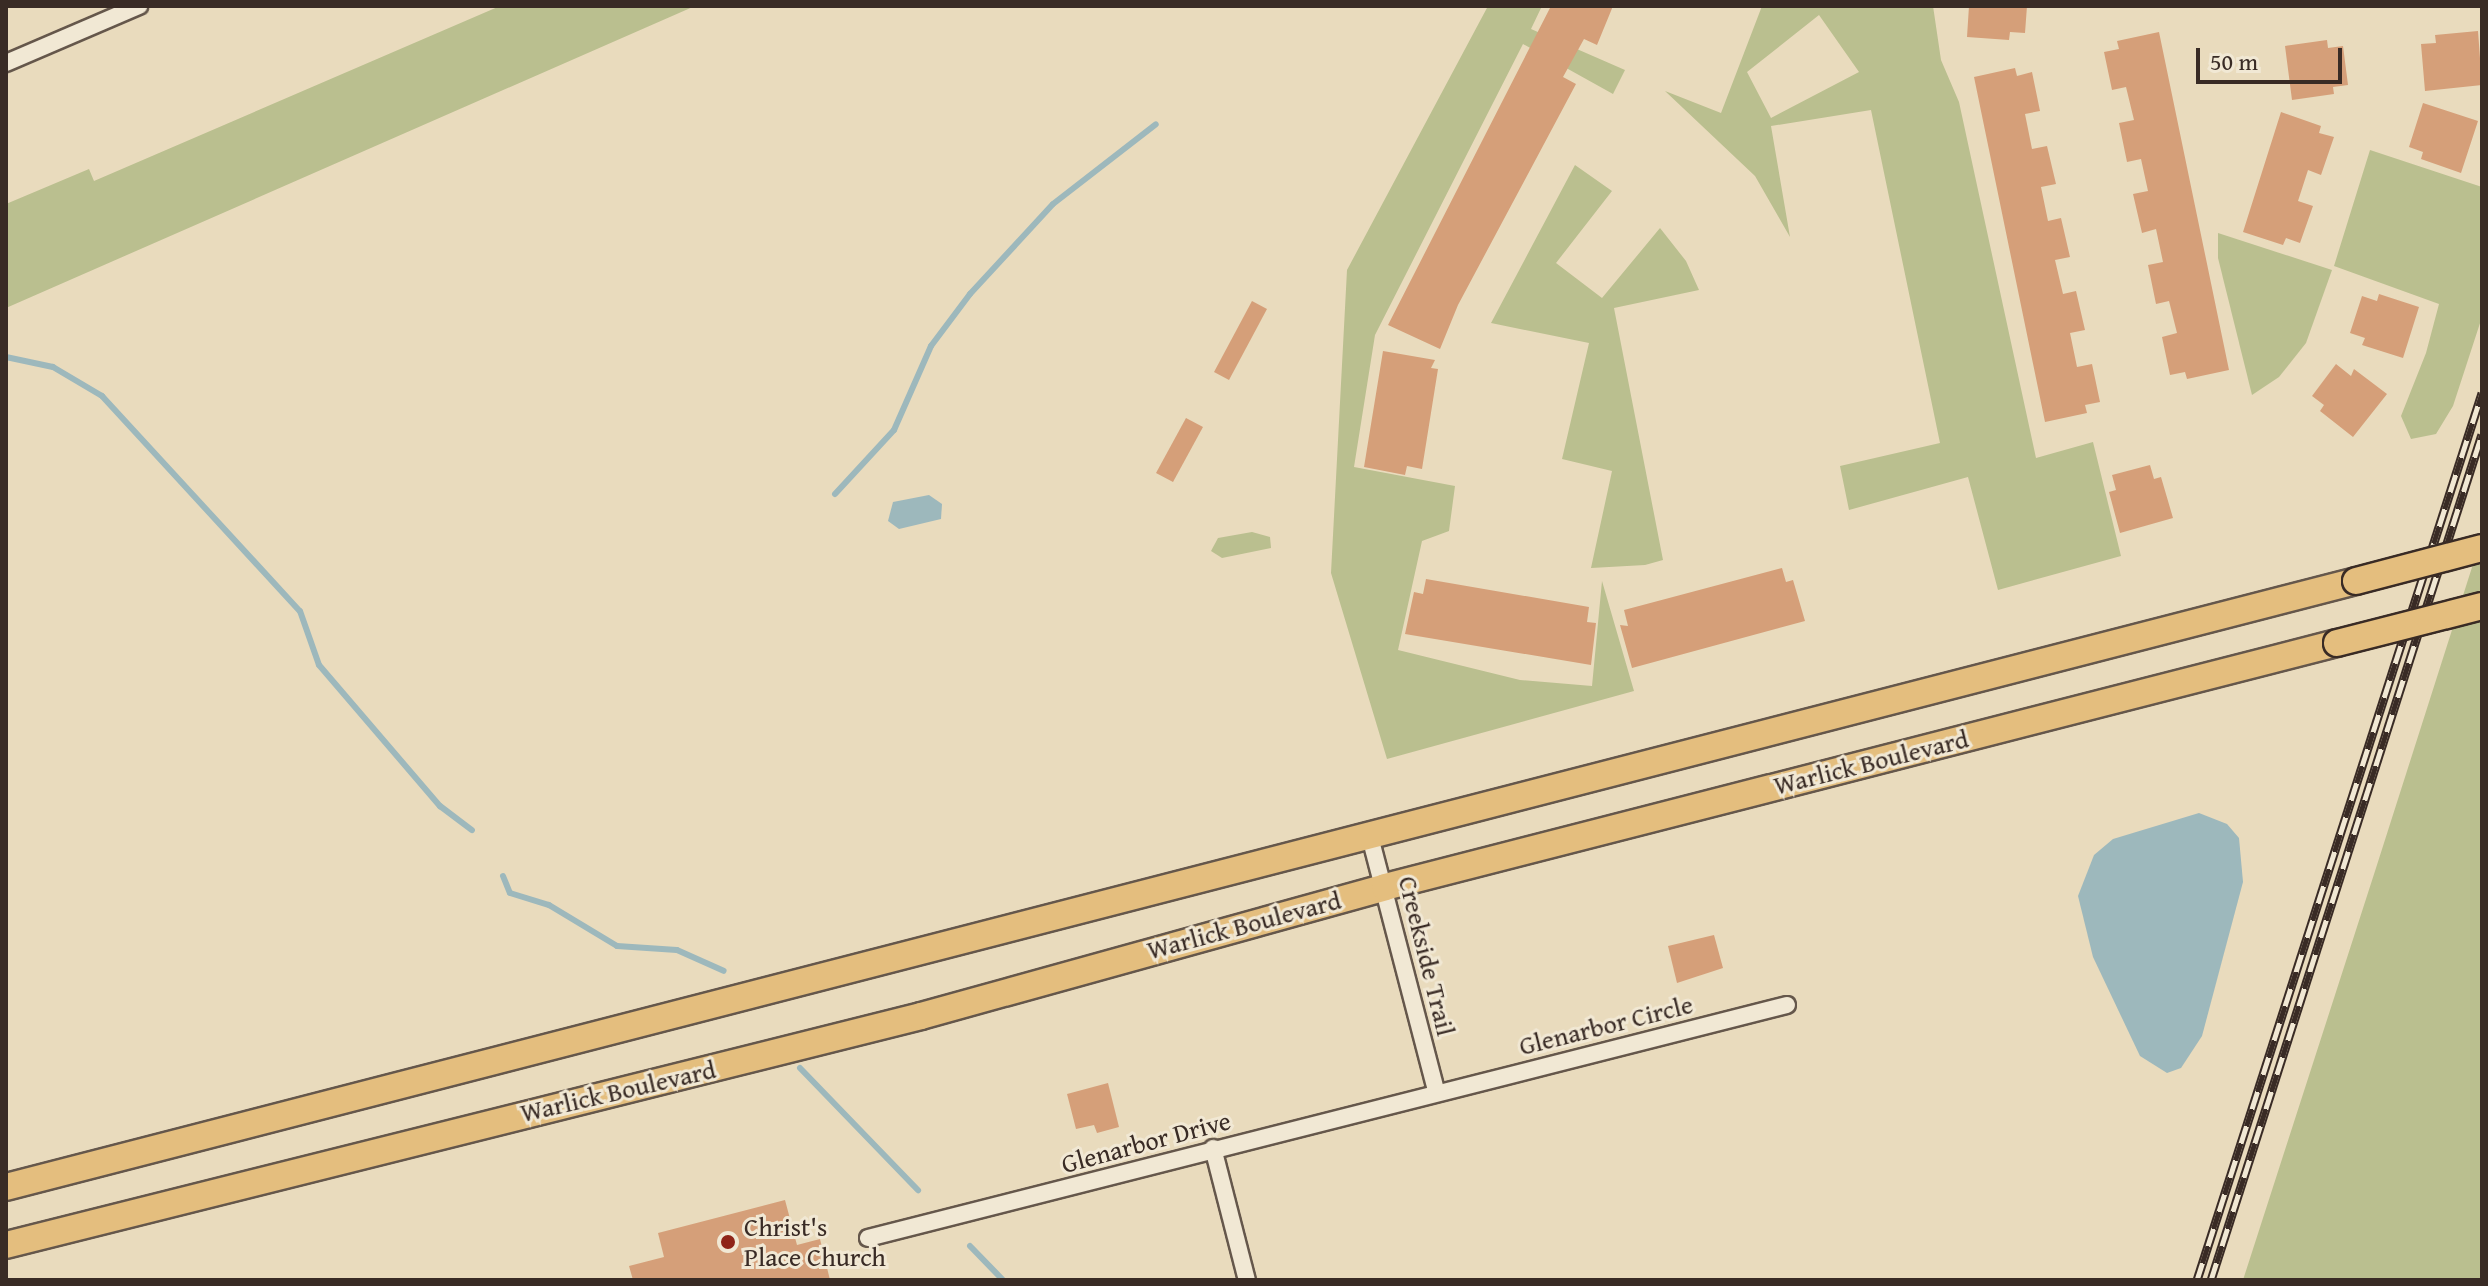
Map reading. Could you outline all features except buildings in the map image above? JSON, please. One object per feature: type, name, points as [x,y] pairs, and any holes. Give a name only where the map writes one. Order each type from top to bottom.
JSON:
[{"type":"main road","points":[[6,1187],[2482,548]]},
{"type":"main road","name":"Warlick Boulevard","points":[[6,1245],[921,1016],[1385,887],[2482,606]]},
{"type":"street","points":[[6,63],[139,6]]},
{"type":"street","name":"Creekside Trail","points":[[1369,833],[1436,1091]]},
{"type":"street","name":"Glenarbor Circle","points":[[1436,1091],[1787,1005]]},
{"type":"street","name":"Glenarbor Drive","points":[[868,1238],[1436,1091]]},
{"type":"street","points":[[1213,1148],[1247,1280]]},
{"type":"green space","points":[[500,6],[695,6],[6,308],[6,204],[89,169],[94,181]]},
{"type":"green space","points":[[1488,6],[1542,6],[1531,29],[1625,70],[1613,94],[1523,44],[1375,335],[1354,467],[1455,486],[1449,531],[1422,541],[1398,650],[1520,680],[1592,686],[1602,581],[1634,691],[1387,759],[1331,573],[1347,270]]},
{"type":"green space","points":[[1762,6],[1933,6],[1941,60],[1959,102],[2036,458],[2093,442],[2121,556],[1998,590],[1968,477],[1849,510],[1840,466],[1940,443],[1871,110],[1771,126],[1790,237],[1755,176],[1665,91],[1721,113]],"holes":[[[1819,15],[1859,72],[1771,118],[1747,72]]]},
{"type":"green space","points":[[2370,150],[2482,187],[2482,317],[2453,406],[2436,434],[2411,439],[2401,416],[2426,353],[2439,304],[2334,266]]},
{"type":"green space","points":[[1575,165],[1612,191],[1556,263],[1602,298],[1660,228],[1686,261],[1699,290],[1614,308],[1663,560],[1645,565],[1591,568],[1612,471],[1562,459],[1589,343],[1491,323]]},
{"type":"green space","points":[[2218,233],[2332,270],[2306,343],[2279,377],[2252,395],[2218,258]]},
{"type":"green space","points":[[1252,532],[1270,537],[1271,548],[1222,558],[1211,551],[1218,538]]},
{"type":"green space","points":[[2482,536],[2482,1280],[2243,1280],[2376,868]]},
{"type":"water","points":[[929,495],[942,504],[941,519],[899,529],[888,521],[893,502]]},
{"type":"water","points":[[2199,813],[2227,824],[2239,838],[2243,882],[2202,1036],[2181,1068],[2167,1073],[2140,1056],[2093,957],[2078,896],[2094,855],[2113,839]]},
{"type":"waterway","points":[[835,494],[894,430],[931,346],[970,294],[1053,204],[1156,124]]},
{"type":"waterway","points":[[6,357],[53,367],[102,396],[300,611],[319,665],[440,806],[472,830]]},
{"type":"waterway","points":[[503,876],[510,893],[549,905],[617,946],[677,950],[724,971]]},
{"type":"waterway","points":[[800,1068],[918,1190]]},
{"type":"waterway","points":[[970,1246],[1003,1280]]},
{"type":"railway","points":[[2197,1280],[2482,393]]},
{"type":"railway","points":[[2211,1280],[2482,434]]},
{"type":"place","name":"Christ's Place Church","points":[[728,1242]]}]
